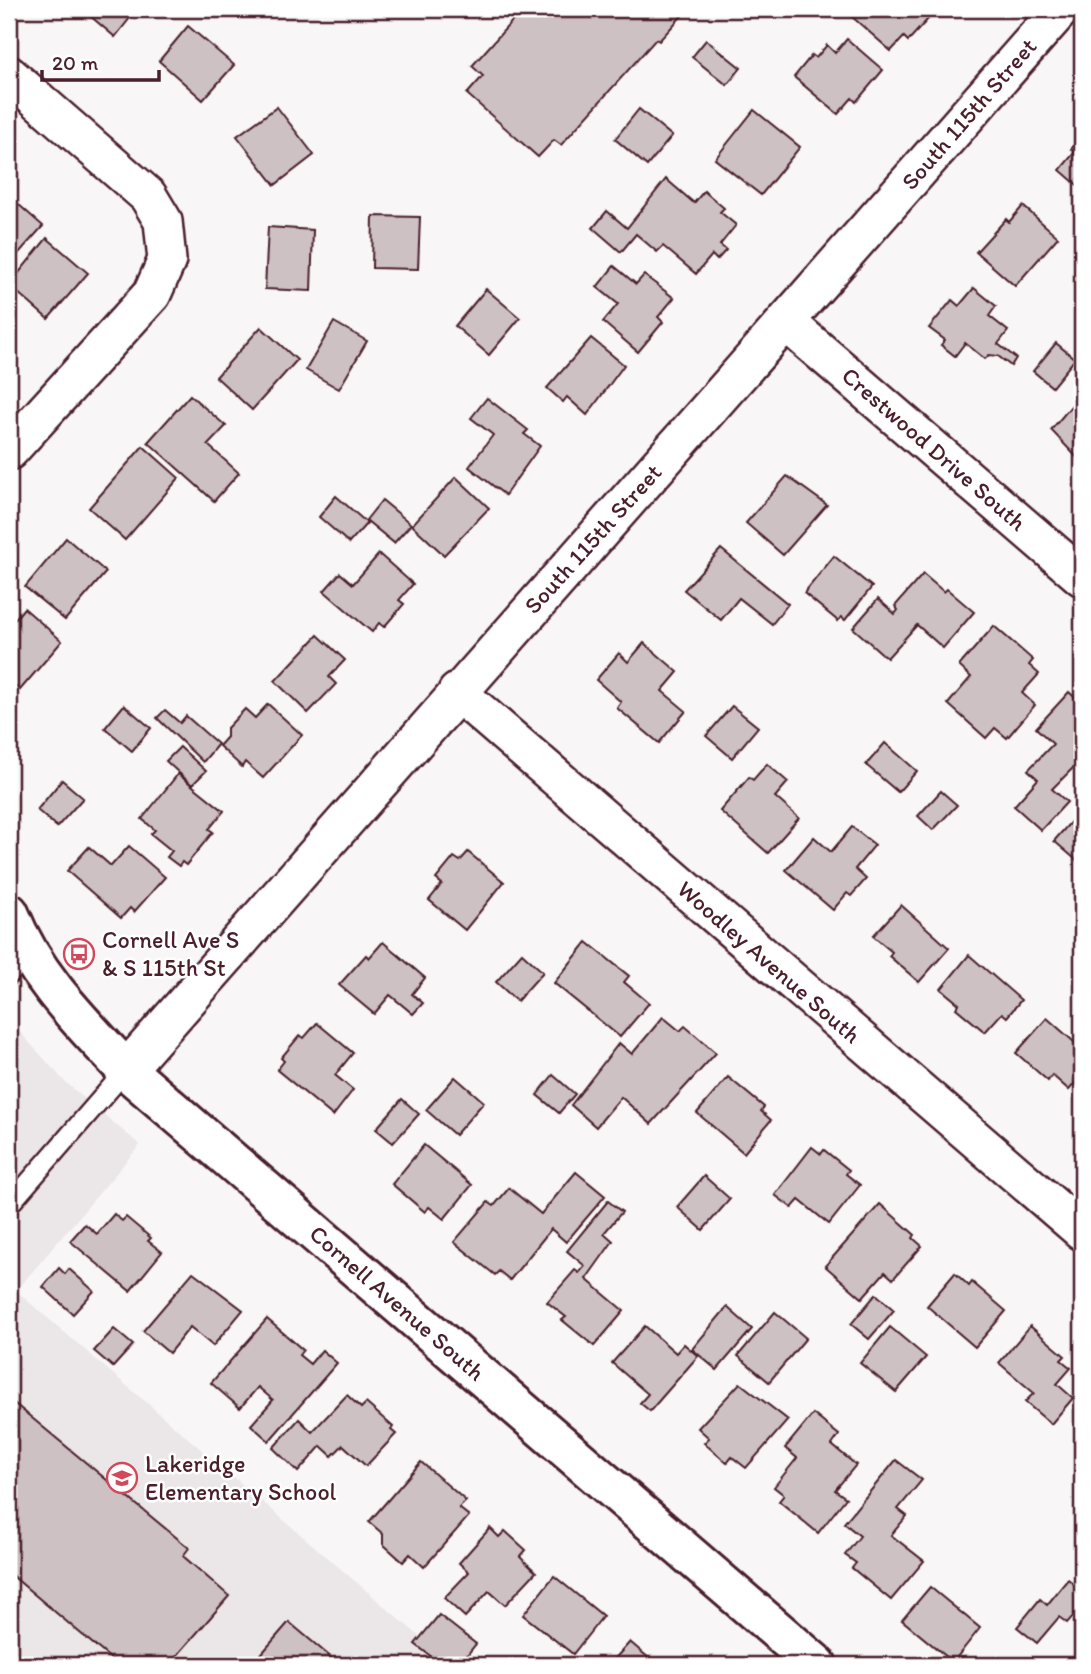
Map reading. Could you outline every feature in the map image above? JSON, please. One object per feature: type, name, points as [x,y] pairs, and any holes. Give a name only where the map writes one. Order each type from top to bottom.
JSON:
[{"type":"street","name":"South 115th Street","points":[[125,1070],[1061,9]]},
{"type":"street","points":[[9,75],[148,196],[163,221],[167,260],[152,294],[9,451]]},
{"type":"street","name":"Crestwood Drive South","points":[[786,322],[1082,577]]},
{"type":"street","name":"Woodley Avenue South","points":[[457,692],[1082,1231]]},
{"type":"street","name":"Cornell Avenue South","points":[[9,913],[18,964],[60,1001],[125,1070],[817,1665]]},
{"type":"lane","points":[[9,1205],[125,1070]]},
{"type":"shaded area","name":"Lakeridge Elementary School","points":[[9,1020],[65,1082],[140,1145],[16,1291],[453,1665],[9,1665]]},
{"type":"building","points":[[82,9],[137,9],[115,37]]},
{"type":"building","points":[[523,9],[688,9],[659,41],[656,39],[561,145],[554,140],[538,157],[467,94],[483,76],[472,66]]},
{"type":"building","points":[[857,9],[929,9],[925,14],[929,18],[908,41],[904,37],[891,51],[851,16]]},
{"type":"building","points":[[188,26],[234,65],[203,100],[159,61]]},
{"type":"building","points":[[847,39],[883,70],[856,102],[852,98],[838,114],[794,77],[812,55],[816,58],[827,45],[835,53]]},
{"type":"building","points":[[706,40],[741,68],[727,85],[692,57]]},
{"type":"building","points":[[277,107],[314,155],[275,185],[237,136]]},
{"type":"building","points":[[639,109],[672,136],[647,166],[615,139]]},
{"type":"building","points":[[754,110],[800,147],[761,195],[715,159]]},
{"type":"building","points":[[1082,135],[1082,189],[1060,170],[1075,152],[1071,149]]},
{"type":"building","points":[[666,179],[694,203],[704,191],[724,208],[720,212],[736,225],[720,245],[726,250],[717,260],[712,255],[696,274],[663,246],[657,252],[636,234],[621,252],[593,228],[607,211],[627,228]]},
{"type":"building","points":[[9,196],[43,226],[10,263],[9,262]]},
{"type":"building","points":[[1023,206],[1058,237],[1015,286],[976,252],[1006,219],[1009,222]]},
{"type":"building","points":[[373,216],[420,217],[418,269],[372,268]]},
{"type":"building","points":[[268,227],[313,230],[311,291],[265,289]]},
{"type":"building","points":[[47,238],[88,273],[48,319],[9,285]]},
{"type":"building","points":[[614,266],[636,284],[644,275],[674,298],[658,317],[663,322],[638,352],[603,322],[618,304],[597,287]]},
{"type":"building","points":[[974,288],[996,306],[989,316],[1008,331],[998,344],[1016,358],[1011,366],[998,356],[989,355],[985,359],[965,343],[955,356],[941,345],[945,340],[929,328],[952,300],[959,306]]},
{"type":"building","points":[[486,289],[520,318],[489,355],[455,326]]},
{"type":"building","points":[[334,322],[367,341],[339,389],[306,370]]},
{"type":"building","points":[[261,327],[297,360],[252,410],[216,377]]},
{"type":"building","points":[[591,338],[624,365],[587,415],[567,397],[563,402],[547,388]]},
{"type":"building","points":[[1056,343],[1075,359],[1052,387],[1033,371]]},
{"type":"building","points":[[1082,393],[1082,463],[1051,430]]},
{"type":"building","points":[[190,395],[226,426],[208,445],[239,473],[214,501],[148,442]]},
{"type":"building","points":[[487,398],[528,430],[524,434],[540,446],[505,495],[469,467],[493,435],[471,418]]},
{"type":"building","points":[[143,446],[179,478],[125,540],[89,508]]},
{"type":"building","points":[[787,476],[827,505],[783,555],[746,523]]},
{"type":"building","points":[[456,477],[489,508],[444,555],[412,525]]},
{"type":"building","points":[[336,496],[367,523],[349,543],[319,517]]},
{"type":"building","points":[[382,500],[411,524],[394,543],[366,520]]},
{"type":"building","points":[[66,538],[106,572],[65,620],[25,587]]},
{"type":"building","points":[[721,549],[788,604],[772,624],[739,598],[721,620],[684,590]]},
{"type":"building","points":[[379,554],[413,584],[399,600],[404,604],[384,627],[379,623],[372,632],[324,591],[340,573],[353,584]]},
{"type":"building","points":[[834,556],[872,587],[845,620],[841,617],[838,621],[804,593]]},
{"type":"building","points":[[923,574],[944,592],[947,589],[974,612],[943,648],[917,625],[887,658],[853,628],[878,599],[895,614],[898,610],[895,606]]},
{"type":"building","points":[[24,608],[62,641],[20,690],[9,680],[9,626]]},
{"type":"building","points":[[994,626],[1033,660],[1029,665],[1039,674],[1022,693],[1035,705],[1007,738],[995,728],[986,738],[948,704],[971,677],[959,666]]},
{"type":"building","points":[[318,635],[345,660],[329,677],[336,684],[308,713],[275,681]]},
{"type":"building","points":[[644,643],[678,672],[662,691],[686,711],[659,743],[617,708],[621,702],[596,680],[619,653],[628,662]]},
{"type":"building","points":[[1069,692],[1082,704],[1082,767],[1078,763],[1052,789],[1067,802],[1041,830],[1014,806],[1038,779],[1028,770],[1053,744],[1036,728]]},
{"type":"building","points":[[268,704],[302,735],[263,778],[245,762],[242,767],[219,746],[227,737],[227,728],[245,709],[255,718]]},
{"type":"building","points":[[124,705],[151,728],[132,751],[105,728]]},
{"type":"building","points":[[732,706],[758,727],[732,758],[706,736]]},
{"type":"building","points":[[165,710],[180,723],[186,716],[218,744],[203,762],[157,718]]},
{"type":"building","points":[[885,743],[917,771],[898,792],[866,765]]},
{"type":"building","points":[[180,747],[206,771],[192,785],[166,761]]},
{"type":"building","points":[[767,764],[788,782],[775,797],[799,818],[768,853],[720,811],[749,777],[753,780]]},
{"type":"building","points":[[178,774],[224,811],[209,829],[213,832],[186,865],[182,862],[179,866],[167,857],[172,851],[151,834],[155,830],[142,819]]},
{"type":"building","points":[[62,780],[83,798],[57,827],[37,810]]},
{"type":"building","points":[[941,791],[957,805],[933,830],[918,816]]},
{"type":"building","points":[[1082,811],[1081,864],[1054,841]]},
{"type":"building","points":[[852,827],[875,845],[855,869],[866,879],[851,896],[847,893],[833,910],[786,870],[814,837],[831,852]]},
{"type":"building","points":[[129,846],[165,877],[134,912],[130,908],[121,918],[67,871],[89,847],[111,866]]},
{"type":"building","points":[[468,852],[504,882],[465,930],[429,900],[442,884],[436,879],[454,857],[460,861]]},
{"type":"building","points":[[901,905],[949,948],[919,982],[889,956],[892,952],[873,936]]},
{"type":"building","points":[[383,942],[425,978],[412,994],[423,1003],[413,1014],[390,995],[374,1014],[339,985],[366,955],[369,958]]},
{"type":"building","points":[[587,942],[629,976],[624,982],[649,1003],[620,1037],[554,983]]},
{"type":"building","points":[[522,953],[543,972],[517,1001],[496,982]]},
{"type":"building","points":[[969,955],[1021,1000],[1007,1017],[1002,1013],[985,1032],[956,1008],[959,1004],[941,989]]},
{"type":"building","points":[[663,1017],[680,1031],[685,1026],[716,1053],[651,1124],[621,1097],[596,1127],[571,1105],[619,1043],[632,1054]]},
{"type":"building","points":[[1047,1018],[1082,1049],[1082,1075],[1069,1090],[1052,1075],[1048,1081],[1016,1053]]},
{"type":"building","points":[[317,1023],[353,1053],[335,1075],[353,1090],[333,1116],[277,1070],[284,1061],[281,1058],[300,1035],[304,1038]]},
{"type":"building","points":[[553,1075],[575,1094],[559,1113],[537,1095]]},
{"type":"building","points":[[455,1077],[484,1102],[455,1135],[426,1110]]},
{"type":"building","points":[[728,1077],[764,1107],[761,1111],[771,1120],[744,1153],[697,1113]]},
{"type":"building","points":[[402,1099],[419,1114],[393,1143],[376,1129]]},
{"type":"building","points":[[424,1145],[472,1185],[444,1219],[429,1207],[425,1212],[392,1184]]},
{"type":"building","points":[[812,1147],[821,1154],[824,1150],[849,1170],[846,1174],[860,1185],[829,1224],[799,1200],[792,1208],[775,1195]]},
{"type":"building","points":[[576,1172],[605,1196],[566,1242],[551,1229],[510,1280],[499,1271],[495,1275],[454,1242],[488,1202],[494,1206],[509,1188],[541,1214]]},
{"type":"building","points":[[704,1176],[730,1199],[703,1230],[677,1207]]},
{"type":"building","points":[[608,1201],[622,1212],[604,1233],[613,1241],[586,1279],[624,1311],[594,1346],[562,1320],[566,1317],[547,1302],[575,1270],[579,1273],[585,1266],[567,1251]]},
{"type":"building","points":[[880,1204],[915,1235],[913,1238],[922,1246],[893,1279],[885,1272],[862,1298],[825,1266]]},
{"type":"building","points":[[114,1214],[122,1221],[126,1217],[151,1238],[148,1241],[162,1252],[130,1291],[70,1241],[85,1224],[97,1234]]},
{"type":"building","points":[[59,1268],[65,1274],[69,1269],[94,1291],[73,1314],[43,1287]]},
{"type":"building","points":[[193,1272],[243,1310],[213,1346],[190,1327],[169,1353],[143,1331]]},
{"type":"building","points":[[955,1273],[969,1286],[972,1282],[1006,1311],[975,1347],[927,1306]]},
{"type":"building","points":[[876,1294],[894,1310],[869,1339],[851,1324]]},
{"type":"building","points":[[727,1307],[752,1329],[717,1370],[692,1349]]},
{"type":"building","points":[[775,1312],[806,1338],[769,1382],[738,1356]]},
{"type":"building","points":[[267,1319],[303,1350],[299,1355],[310,1364],[322,1350],[337,1363],[269,1441],[251,1425],[273,1400],[258,1387],[240,1408],[211,1383]]},
{"type":"building","points":[[645,1326],[676,1353],[684,1344],[698,1356],[650,1411],[640,1403],[648,1394],[612,1363]]},
{"type":"building","points":[[1030,1326],[1065,1356],[1061,1360],[1071,1368],[1057,1384],[1073,1398],[1051,1424],[1025,1402],[1034,1393],[999,1363]]},
{"type":"building","points":[[890,1327],[926,1357],[896,1392],[860,1363]]},
{"type":"building","points":[[114,1329],[133,1345],[113,1367],[94,1351]]},
{"type":"building","points":[[740,1383],[788,1420],[746,1468],[732,1457],[727,1463],[704,1443],[709,1438],[698,1428]]},
{"type":"building","points":[[347,1395],[361,1408],[366,1403],[393,1427],[391,1430],[396,1434],[366,1466],[343,1445],[332,1456],[321,1446],[298,1472],[273,1448],[299,1419],[312,1432]]},
{"type":"building","points":[[9,1399],[189,1548],[183,1556],[229,1596],[169,1665],[118,1665],[9,1573]]},
{"type":"building","points":[[813,1414],[839,1435],[832,1445],[856,1465],[835,1490],[846,1498],[818,1533],[779,1501],[784,1495],[774,1487],[797,1458],[785,1448]]},
{"type":"building","points":[[896,1460],[922,1480],[898,1509],[907,1516],[891,1535],[924,1561],[891,1600],[852,1568],[856,1563],[845,1555],[860,1536],[844,1523]]},
{"type":"building","points":[[421,1462],[466,1501],[459,1508],[469,1516],[424,1567],[410,1554],[403,1562],[383,1544],[383,1534],[369,1522]]},
{"type":"building","points":[[490,1528],[499,1537],[505,1531],[526,1550],[520,1557],[536,1572],[505,1605],[489,1591],[465,1617],[444,1598],[469,1572],[459,1563]]},
{"type":"building","points":[[554,1576],[603,1616],[573,1654],[523,1615]]},
{"type":"building","points":[[1068,1579],[1082,1591],[1082,1606],[1067,1623],[1059,1617],[1037,1643],[1017,1627],[1040,1599],[1047,1605]]},
{"type":"building","points":[[930,1587],[980,1628],[953,1662],[902,1620]]},
{"type":"building","points":[[439,1615],[476,1644],[459,1665],[442,1665],[415,1644]]},
{"type":"building","points":[[289,1622],[340,1665],[264,1665],[257,1659]]},
{"type":"building","points":[[630,1642],[657,1665],[609,1665]]},
{"type":"place","name":"Cornell Ave S & S 115th St","points":[[79,954]]},
{"type":"place","name":"Lakeridge Elementary School","points":[[122,1478]]}]
